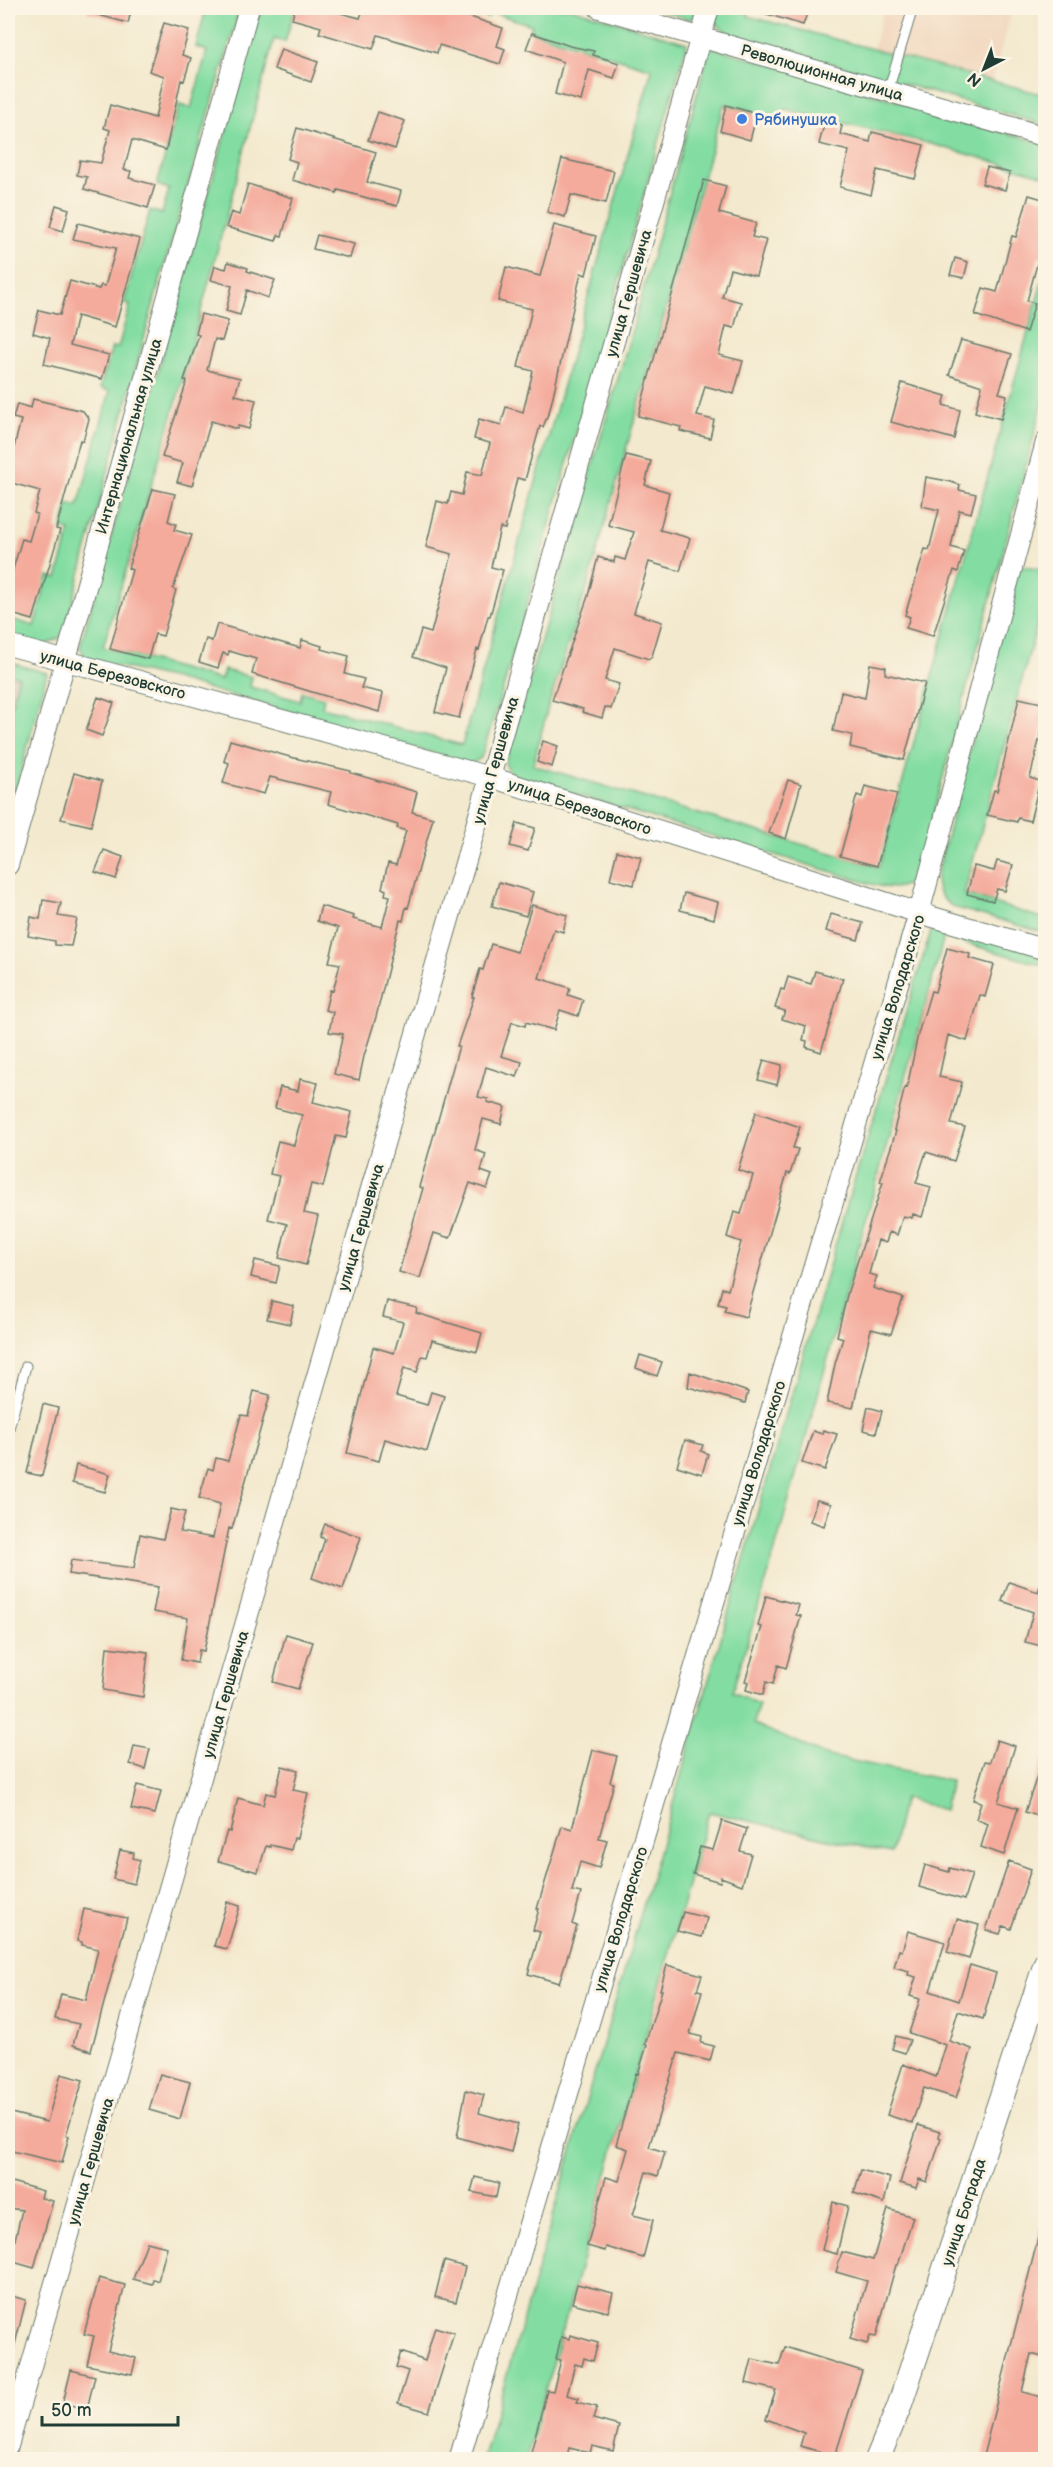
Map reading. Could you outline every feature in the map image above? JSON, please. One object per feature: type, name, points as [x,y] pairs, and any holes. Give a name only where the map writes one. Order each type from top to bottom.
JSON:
[{"type":"street","name":"Интернациональная улица","points":[[8,865],[249,8]]},
{"type":"street","name":"Революционная улица","points":[[599,8],[1046,137]]},
{"type":"street","name":"улица Гершевича","points":[[8,2446],[490,777],[709,8]]},
{"type":"street","name":"улица Володарского","points":[[459,2460],[919,913],[1046,442]]},
{"type":"street","name":"улица Березовского","points":[[8,645],[490,777],[919,913],[1046,950]]},
{"type":"street","name":"улица Бограда","points":[[876,2460],[903,2396],[1046,1963]]},
{"type":"lane","points":[[888,92],[913,8]]},
{"type":"lane","points":[[8,1432],[26,1366]]},
{"type":"shaded area","points":[[884,8],[1013,8],[992,81],[873,49]]},
{"type":"shaded area","points":[[8,673],[19,676],[8,718]]},
{"type":"green space","points":[[206,8],[240,8],[158,287],[65,630],[61,637],[43,646],[8,635],[8,618],[34,626],[48,576],[57,578],[70,531],[62,529],[68,504],[78,506],[110,391],[100,388],[112,347],[118,348],[130,305],[124,303],[150,210],[162,214],[169,189],[157,185],[179,105],[191,108],[207,51],[196,47]]},
{"type":"green space","points":[[261,8],[295,8],[285,42],[274,39],[180,389],[103,647],[221,680],[224,670],[252,677],[250,687],[300,701],[302,692],[324,698],[322,707],[462,745],[652,69],[530,31],[532,25],[490,12],[488,18],[450,8],[571,8],[687,43],[502,692],[481,758],[471,764],[174,679],[95,661],[85,657],[80,647]]},
{"type":"green space","points":[[650,8],[699,8],[695,16],[689,19]]},
{"type":"green space","points":[[716,8],[750,8],[748,16],[1045,95],[1045,125],[731,34],[716,21]]},
{"type":"green space","points":[[710,47],[1045,144],[1045,176],[928,143],[785,109],[778,118],[724,104],[589,580],[548,707],[533,765],[879,867],[1045,271],[1045,394],[919,867],[906,885],[897,888],[866,883],[518,777],[510,773],[505,763],[629,341]]},
{"type":"green space","points":[[1018,565],[1045,571],[1045,595],[964,894],[1045,919],[1045,933],[953,907],[940,895],[936,879]]},
{"type":"green space","points":[[8,662],[47,673],[8,820],[8,718],[19,677],[8,673]]},
{"type":"green space","points":[[936,926],[1045,954],[1045,966],[944,937],[767,1579],[732,1692],[759,1704],[753,1724],[828,1756],[951,1781],[944,1810],[904,1798],[891,1853],[709,1812],[526,2459],[482,2460],[846,1208],[931,931]]},
{"type":"building","points":[[88,8],[132,8],[128,23],[87,12]]},
{"type":"building","points":[[295,8],[321,8],[360,18],[364,8],[444,8],[503,28],[497,46],[505,49],[500,64],[439,45],[437,53],[378,35],[373,49],[319,33],[321,27],[292,19]]},
{"type":"building","points":[[758,8],[809,8],[803,25],[757,11]]},
{"type":"building","points":[[164,23],[189,30],[182,55],[191,58],[184,81],[181,80],[166,150],[132,140],[124,170],[131,171],[129,178],[155,185],[148,208],[84,189],[87,177],[77,175],[80,160],[101,163],[110,130],[104,128],[110,105],[155,118],[164,76],[149,71]]},
{"type":"building","points":[[532,33],[570,46],[594,51],[593,55],[619,63],[614,78],[589,70],[581,101],[555,94],[563,62],[526,49]]},
{"type":"building","points":[[281,49],[318,62],[311,82],[274,69]]},
{"type":"building","points":[[726,105],[757,114],[750,140],[720,131]]},
{"type":"building","points":[[378,112],[405,121],[395,149],[368,140]]},
{"type":"building","points":[[825,121],[842,126],[840,134],[870,142],[872,132],[924,145],[915,179],[877,170],[871,195],[840,187],[849,151],[819,144]]},
{"type":"building","points":[[297,128],[376,152],[367,182],[401,191],[397,206],[338,190],[337,193],[292,180],[297,162],[288,159]]},
{"type":"building","points":[[562,159],[614,171],[606,203],[571,195],[565,217],[547,212]]},
{"type":"building","points":[[987,167],[1010,173],[1005,190],[982,184]]},
{"type":"building","points":[[704,180],[726,186],[719,213],[756,223],[752,237],[766,240],[756,276],[730,269],[722,297],[741,302],[734,328],[726,326],[719,355],[743,361],[734,394],[705,386],[697,416],[714,420],[710,438],[680,431],[681,427],[638,416]]},
{"type":"building","points":[[248,184],[293,198],[282,236],[278,235],[276,241],[226,227],[231,212],[239,215]]},
{"type":"building","points":[[1029,195],[1046,200],[1046,259],[1039,257],[1027,301],[1035,303],[1026,332],[975,315],[983,288],[997,292],[1012,236],[1016,237]]},
{"type":"building","points":[[56,205],[69,209],[63,231],[50,227]]},
{"type":"building","points":[[78,223],[140,239],[115,327],[77,316],[70,345],[109,355],[102,379],[44,364],[50,338],[33,333],[39,310],[60,315],[70,281],[99,289],[101,285],[105,286],[116,248],[73,239]]},
{"type":"building","points":[[554,225],[596,236],[586,275],[581,273],[550,409],[543,427],[540,426],[525,480],[517,478],[505,529],[500,528],[491,567],[503,570],[479,650],[477,649],[459,718],[435,712],[446,668],[413,657],[421,630],[431,633],[452,554],[426,547],[437,501],[448,504],[451,492],[462,495],[467,472],[482,475],[490,443],[474,439],[479,419],[501,425],[506,407],[523,412],[533,371],[518,367],[532,309],[498,301],[506,267],[540,276]]},
{"type":"building","points":[[317,235],[354,244],[350,258],[313,249]]},
{"type":"building","points":[[955,258],[968,262],[964,278],[950,275]]},
{"type":"building","points":[[228,262],[275,280],[268,298],[247,290],[240,315],[226,311],[232,286],[211,280],[215,266],[226,269]]},
{"type":"building","points":[[201,314],[228,321],[222,341],[215,339],[207,370],[240,378],[235,395],[256,400],[249,429],[238,426],[237,429],[211,421],[192,486],[177,482],[183,463],[162,457],[187,381],[184,380],[199,335],[196,334]]},
{"type":"building","points":[[961,340],[1012,354],[999,393],[1007,395],[1001,419],[975,412],[982,386],[949,375]]},
{"type":"building","points":[[902,383],[946,396],[943,405],[960,410],[954,439],[891,422]]},
{"type":"building","points":[[33,399],[83,411],[89,419],[83,441],[80,440],[56,529],[60,530],[33,620],[8,613],[8,578],[10,579],[22,539],[29,541],[37,514],[34,513],[40,491],[8,482],[8,471],[21,420],[13,418],[17,404],[31,408]]},
{"type":"building","points":[[626,455],[651,461],[645,485],[669,492],[660,530],[690,538],[680,571],[649,562],[634,613],[662,622],[652,656],[649,659],[615,648],[605,680],[619,684],[611,709],[605,707],[602,718],[582,712],[583,709],[552,700],[588,596],[598,557],[614,562],[615,557],[625,560],[634,532],[608,525]]},
{"type":"building","points":[[926,477],[960,485],[959,490],[976,494],[971,513],[959,510],[951,547],[964,551],[958,572],[954,570],[933,636],[906,628],[910,617],[905,615],[925,549],[929,550],[939,510],[922,506]]},
{"type":"building","points":[[153,489],[175,494],[168,521],[176,524],[174,530],[192,535],[173,589],[176,590],[163,636],[155,634],[148,659],[110,649],[132,570],[128,568]]},
{"type":"building","points":[[217,624],[300,648],[302,640],[322,646],[321,649],[349,656],[345,674],[364,679],[361,688],[383,693],[379,712],[252,674],[256,659],[229,651],[228,655],[223,653],[218,668],[199,662],[206,639],[212,641]]},
{"type":"building","points":[[870,664],[886,667],[885,674],[925,683],[904,760],[850,747],[852,735],[833,731],[841,692],[865,698]]},
{"type":"building","points":[[98,697],[114,703],[102,736],[86,730]]},
{"type":"building","points":[[1019,698],[1046,704],[1046,724],[1043,724],[1030,778],[1040,781],[1030,821],[1018,818],[1017,822],[987,815],[994,790],[997,791]]},
{"type":"building","points":[[230,740],[351,771],[351,773],[417,792],[412,812],[433,818],[408,908],[406,907],[403,921],[400,920],[359,1080],[334,1074],[343,1034],[329,1032],[333,1012],[325,1010],[340,964],[329,962],[338,928],[317,921],[321,906],[354,916],[353,919],[382,927],[390,896],[385,895],[386,890],[382,888],[388,863],[396,865],[406,831],[397,828],[398,825],[328,804],[331,792],[270,777],[264,794],[223,783],[229,763],[224,761]]},
{"type":"building","points":[[543,741],[558,746],[552,767],[537,762]]},
{"type":"building","points":[[74,773],[102,781],[91,826],[61,819]]},
{"type":"building","points":[[788,780],[801,784],[786,839],[769,833]]},
{"type":"building","points":[[865,786],[897,794],[877,866],[840,856],[857,795],[862,797]]},
{"type":"building","points":[[517,823],[535,828],[528,851],[510,846]]},
{"type":"building","points":[[104,850],[123,857],[116,879],[95,872]]},
{"type":"building","points":[[617,851],[641,857],[634,885],[610,879]]},
{"type":"building","points":[[997,861],[1013,865],[1005,891],[997,889],[993,901],[967,894],[974,866],[994,871]]},
{"type":"building","points":[[499,882],[533,892],[526,916],[492,906]]},
{"type":"building","points":[[684,893],[718,902],[714,919],[680,910]]},
{"type":"building","points":[[43,900],[61,903],[58,916],[77,919],[71,946],[55,945],[55,941],[28,936],[31,917],[40,919]]},
{"type":"building","points":[[532,905],[567,915],[563,932],[554,929],[539,978],[570,988],[568,995],[583,1000],[578,1016],[560,1010],[554,1030],[526,1022],[525,1026],[512,1022],[501,1056],[522,1062],[517,1077],[486,1067],[478,1097],[505,1107],[501,1124],[483,1119],[475,1150],[486,1154],[481,1171],[492,1175],[487,1189],[470,1183],[450,1238],[434,1233],[420,1278],[399,1272],[423,1188],[419,1187],[480,969],[483,970],[491,944],[517,952]]},
{"type":"building","points":[[831,914],[863,923],[858,940],[826,931]]},
{"type":"building","points":[[947,948],[970,954],[969,958],[994,965],[985,997],[980,995],[967,1041],[948,1035],[939,1077],[962,1082],[951,1124],[965,1127],[954,1161],[926,1152],[916,1183],[931,1187],[922,1217],[913,1214],[912,1218],[903,1216],[897,1235],[889,1232],[886,1243],[878,1240],[869,1274],[877,1276],[873,1288],[903,1298],[891,1334],[871,1329],[853,1408],[827,1403],[843,1338],[837,1336],[848,1291],[883,1182],[880,1182],[896,1131],[894,1130],[905,1087],[907,1088],[918,1034],[931,991],[935,992]]},
{"type":"building","points":[[815,971],[843,979],[821,1052],[806,1047],[807,1041],[803,1040],[806,1026],[782,1019],[785,1011],[775,1008],[781,989],[784,990],[788,977],[811,984]]},
{"type":"building","points":[[764,1060],[782,1065],[777,1085],[758,1080]]},
{"type":"building","points":[[300,1079],[318,1083],[313,1102],[352,1112],[346,1138],[336,1136],[323,1187],[311,1184],[304,1213],[318,1216],[306,1265],[279,1258],[287,1224],[268,1219],[279,1176],[270,1174],[278,1141],[294,1145],[302,1115],[275,1108],[280,1087],[298,1091]]},
{"type":"building","points":[[756,1112],[800,1127],[793,1148],[798,1149],[790,1174],[787,1173],[746,1317],[724,1311],[726,1306],[718,1304],[722,1288],[728,1290],[741,1242],[727,1237],[734,1212],[741,1214],[753,1175],[738,1170]]},
{"type":"building","points":[[255,1260],[280,1266],[276,1283],[251,1277]]},
{"type":"building","points":[[272,1301],[294,1306],[290,1324],[267,1319]]},
{"type":"building","points":[[387,1301],[417,1308],[416,1313],[482,1333],[477,1352],[432,1340],[427,1357],[422,1356],[417,1372],[404,1368],[396,1396],[427,1405],[431,1392],[444,1396],[427,1451],[385,1439],[379,1461],[347,1453],[373,1347],[394,1353],[403,1322],[383,1317]]},
{"type":"building","points":[[640,1355],[662,1362],[657,1376],[636,1368]]},
{"type":"building","points":[[690,1372],[748,1392],[745,1403],[688,1387]]},
{"type":"building","points":[[254,1391],[270,1395],[232,1529],[229,1528],[204,1651],[199,1650],[197,1663],[181,1660],[188,1618],[153,1612],[158,1587],[69,1574],[71,1560],[134,1568],[140,1534],[163,1539],[171,1509],[185,1512],[180,1532],[213,1538],[220,1504],[199,1498],[208,1468],[213,1470],[216,1458],[228,1461],[241,1415],[248,1416]]},
{"type":"building","points":[[43,1404],[58,1408],[42,1476],[27,1473]]},
{"type":"building","points":[[868,1407],[882,1411],[876,1433],[863,1430]]},
{"type":"building","points":[[823,1430],[837,1434],[825,1470],[802,1463],[813,1431],[822,1434]]},
{"type":"building","points":[[685,1440],[703,1445],[701,1451],[708,1454],[702,1474],[677,1466]]},
{"type":"building","points":[[76,1465],[110,1474],[105,1492],[72,1483]]},
{"type":"building","points":[[817,1500],[831,1504],[824,1526],[810,1521]]},
{"type":"building","points":[[325,1524],[361,1537],[343,1589],[312,1578],[325,1539],[320,1537]]},
{"type":"building","points":[[1009,1582],[1038,1592],[1041,1583],[1046,1583],[1046,1647],[1025,1642],[1033,1612],[1002,1601]]},
{"type":"building","points":[[766,1596],[799,1605],[796,1615],[801,1616],[786,1668],[778,1665],[773,1684],[766,1682],[763,1695],[746,1690],[748,1682],[745,1681],[762,1627],[758,1626]]},
{"type":"building","points":[[286,1634],[313,1642],[298,1689],[273,1682]]},
{"type":"building","points":[[107,1647],[148,1652],[143,1697],[103,1690]]},
{"type":"building","points":[[997,1740],[1015,1746],[998,1802],[1018,1808],[1004,1855],[981,1847],[988,1824],[976,1819],[981,1802],[973,1800],[985,1761],[990,1762]]},
{"type":"building","points":[[134,1746],[150,1749],[145,1769],[130,1764]]},
{"type":"building","points":[[593,1750],[617,1756],[610,1782],[614,1783],[599,1838],[607,1840],[599,1868],[580,1862],[572,1891],[581,1893],[572,1924],[577,1926],[559,1983],[528,1974],[540,1932],[533,1930],[562,1826],[572,1829]]},
{"type":"building","points":[[1043,1758],[1046,1758],[1046,1813],[1043,1812],[1041,1817],[1025,1812]]},
{"type":"building","points":[[282,1766],[298,1770],[293,1790],[308,1793],[297,1838],[294,1838],[291,1850],[266,1846],[258,1872],[218,1861],[227,1831],[230,1832],[238,1798],[263,1805],[266,1793],[275,1795]]},
{"type":"building","points":[[137,1785],[161,1791],[155,1814],[131,1809]]},
{"type":"building","points":[[722,1821],[747,1829],[740,1851],[751,1854],[742,1885],[721,1877],[720,1882],[693,1874],[700,1847],[713,1850]]},
{"type":"building","points":[[120,1850],[134,1853],[133,1858],[140,1860],[134,1884],[113,1879]]},
{"type":"building","points":[[1009,1861],[1031,1869],[1011,1929],[1003,1926],[1000,1934],[986,1930]]},
{"type":"building","points":[[925,1865],[949,1872],[950,1868],[972,1874],[964,1900],[919,1887]]},
{"type":"building","points":[[227,1902],[240,1906],[227,1949],[214,1946]]},
{"type":"building","points":[[84,1909],[127,1918],[91,2051],[73,2045],[79,2024],[55,2019],[61,1994],[86,2000],[98,1949],[82,1945],[82,1942],[77,1941]]},
{"type":"building","points":[[683,1912],[707,1918],[702,1937],[677,1931]]},
{"type":"building","points":[[957,1919],[979,1925],[969,1959],[947,1952]]},
{"type":"building","points":[[908,1931],[945,1942],[930,1991],[959,2001],[970,1965],[996,1973],[983,2019],[958,2011],[949,2041],[972,2049],[956,2098],[924,2088],[912,2123],[887,2115],[903,2064],[936,2077],[946,2045],[909,2033],[920,1999],[910,1996],[916,1977],[908,1975],[909,1971],[894,1967]]},
{"type":"building","points":[[667,1965],[702,1975],[697,1990],[702,1991],[690,2034],[702,2037],[701,2043],[714,2046],[710,2061],[678,2053],[649,2147],[665,2152],[658,2176],[646,2172],[633,2215],[653,2220],[643,2258],[606,2247],[605,2251],[587,2246],[606,2177],[619,2181],[628,2149],[616,2145],[636,2073],[638,2074],[647,2045],[645,2044],[662,1990],[660,1990]]},
{"type":"building","points":[[896,2036],[910,2040],[905,2053],[892,2049]]},
{"type":"building","points":[[61,2074],[83,2080],[66,2135],[69,2136],[62,2163],[8,2150],[11,2113],[47,2122]]},
{"type":"building","points":[[160,2074],[190,2082],[180,2119],[149,2110]]},
{"type":"building","points":[[466,2090],[484,2095],[479,2113],[518,2124],[511,2152],[457,2137]]},
{"type":"building","points":[[918,2125],[940,2132],[939,2137],[941,2138],[927,2182],[919,2179],[916,2188],[900,2183]]},
{"type":"building","points":[[861,2170],[890,2178],[884,2203],[854,2193]]},
{"type":"building","points":[[475,2177],[499,2183],[496,2197],[471,2192]]},
{"type":"building","points":[[8,2181],[43,2191],[41,2198],[53,2201],[34,2268],[10,2261],[22,2210],[8,2208]]},
{"type":"building","points":[[833,2202],[848,2206],[837,2254],[822,2250]]},
{"type":"building","points":[[888,2209],[913,2217],[898,2265],[896,2265],[876,2337],[870,2336],[867,2344],[850,2339],[867,2281],[836,2272],[842,2252],[873,2260]]},
{"type":"building","points":[[1040,2230],[1046,2231],[1046,2309],[1042,2322],[1046,2323],[1046,2358],[1031,2354],[1022,2392],[1046,2398],[1046,2460],[982,2460]]},
{"type":"building","points":[[147,2242],[167,2247],[158,2281],[153,2279],[152,2284],[133,2279]]},
{"type":"building","points":[[444,2261],[465,2267],[456,2302],[435,2297]]},
{"type":"building","points":[[99,2278],[125,2285],[108,2351],[136,2358],[132,2374],[87,2365],[94,2336],[84,2334]]},
{"type":"building","points":[[577,2284],[613,2293],[608,2312],[572,2303]]},
{"type":"building","points":[[8,2295],[26,2300],[13,2352],[8,2352]]},
{"type":"building","points":[[435,2327],[454,2333],[429,2412],[398,2403],[408,2371],[396,2367],[401,2352],[425,2361]]},
{"type":"building","points":[[570,2335],[598,2343],[593,2361],[584,2358],[582,2366],[575,2364],[567,2395],[579,2398],[577,2402],[597,2407],[593,2419],[619,2426],[613,2451],[592,2446],[590,2453],[569,2448],[566,2460],[529,2460],[547,2390],[553,2391],[561,2360],[556,2359],[561,2337],[569,2339]]},
{"type":"building","points":[[785,2347],[862,2371],[835,2456],[800,2446],[804,2433],[766,2419],[776,2390],[746,2383],[752,2359],[779,2365]]},
{"type":"building","points":[[71,2370],[95,2376],[87,2409],[63,2403]]},
{"type":"place","name":"Рябинушка","points":[[742,119]]}]
